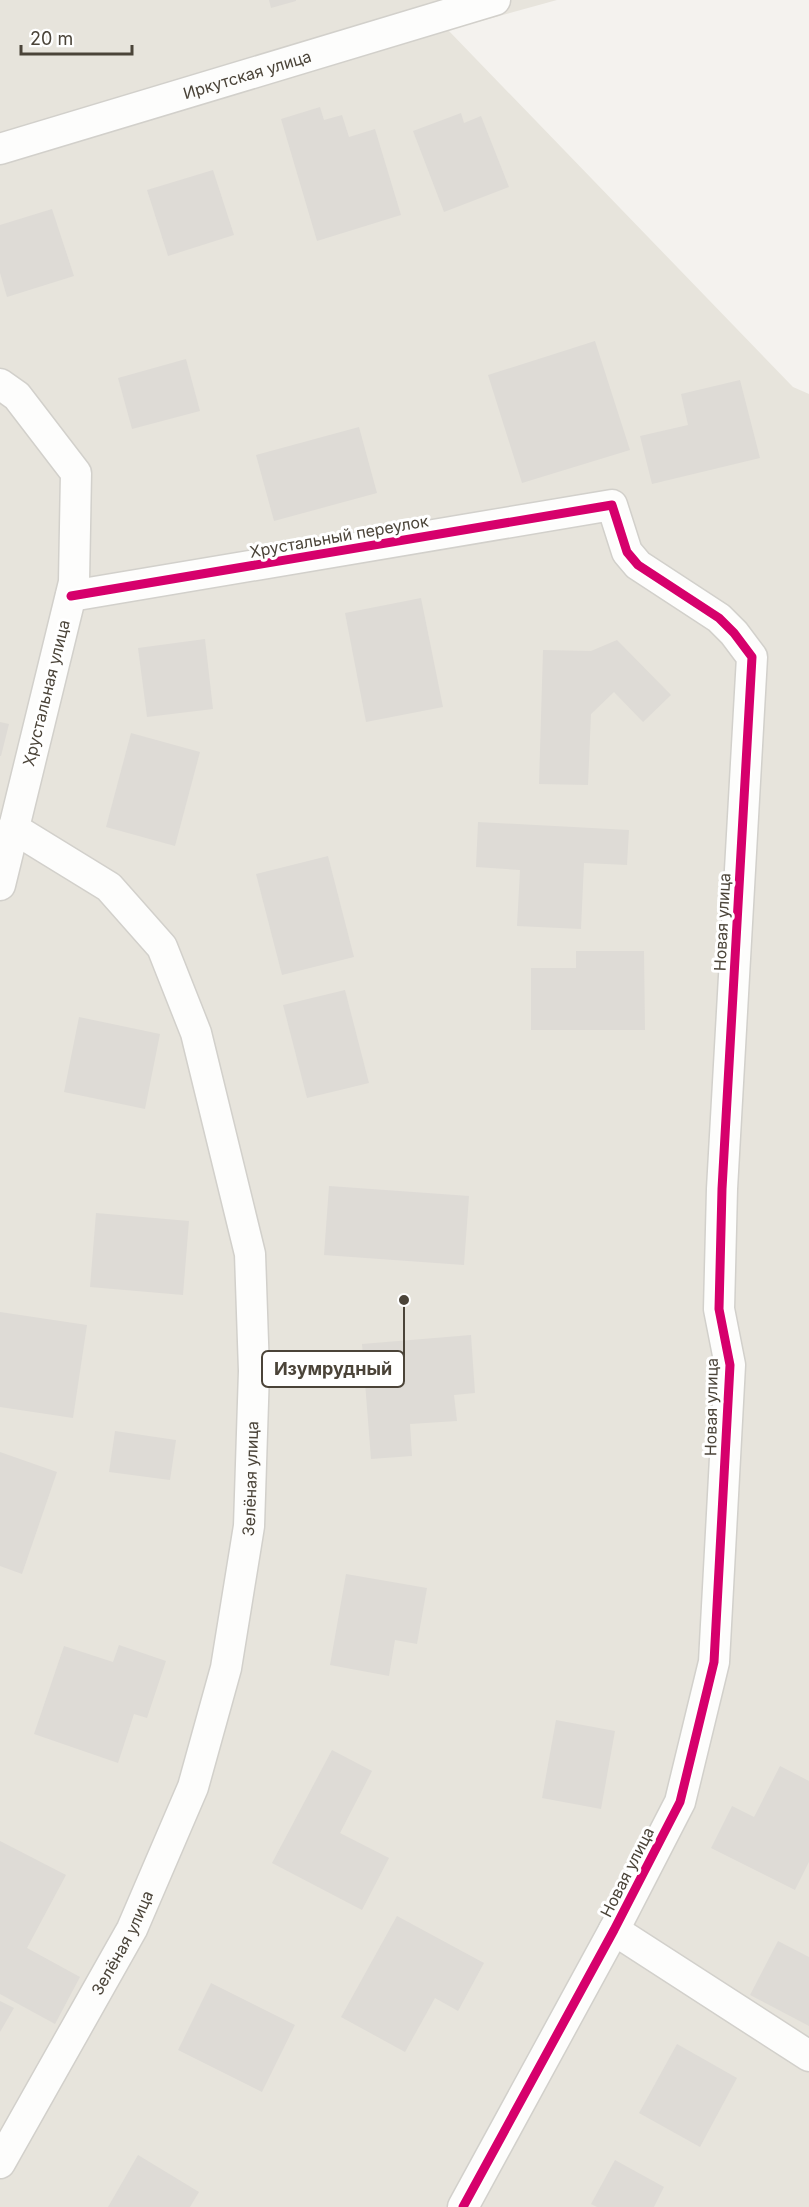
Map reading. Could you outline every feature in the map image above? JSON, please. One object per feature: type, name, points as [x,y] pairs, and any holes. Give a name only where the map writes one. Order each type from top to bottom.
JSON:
[{"type":"street","name":"Иркутская улица","points":[[0,148],[495,0]]},
{"type":"street","name":"Хрустальная улица","points":[[0,384],[17,396],[76,473],[75,582],[0,885]]},
{"type":"street","name":"Хрустальный переулок","points":[[71,596],[612,505]]},
{"type":"street","name":"Новая улица","points":[[463,2207],[614,1930],[680,1802],[714,1662],[730,1365],[719,1309],[722,1200],[752,657],[719,618],[638,565],[627,552],[612,505]]},
{"type":"street","name":"Зелёная улица","points":[[0,2163],[132,1929],[193,1786],[226,1668],[249,1526],[254,1371],[250,1254],[196,1033],[162,947],[109,887],[13,828]]},
{"type":"street","points":[[614,1930],[809,2056]]},
{"type":"shaded area","points":[[0,0],[557,0],[448,30],[793,387],[809,394],[809,2207],[0,2207]]},
{"type":"building","points":[[269,0],[296,0],[296,1],[271,8]]},
{"type":"building","points":[[320,107],[324,120],[342,115],[349,137],[375,129],[401,215],[317,241],[281,119]]},
{"type":"building","points":[[461,113],[464,123],[481,116],[509,187],[444,212],[413,131]]},
{"type":"building","points":[[213,170],[234,235],[168,256],[147,190]]},
{"type":"building","points":[[52,209],[74,276],[7,297],[0,273],[0,225]]},
{"type":"building","points":[[595,341],[630,450],[522,483],[488,375]]},
{"type":"building","points":[[186,359],[200,411],[132,429],[118,378]]},
{"type":"building","points":[[740,380],[760,458],[652,484],[640,436],[688,425],[681,394]]},
{"type":"building","points":[[359,427],[377,493],[274,521],[256,455]]},
{"type":"building","points":[[421,598],[443,707],[366,722],[345,613]]},
{"type":"building","points":[[205,639],[213,709],[147,717],[138,648]]},
{"type":"building","points":[[617,640],[671,695],[643,722],[614,692],[591,714],[588,785],[539,784],[543,650],[591,651]]},
{"type":"building","points":[[0,722],[9,724],[1,756],[0,756]]},
{"type":"building","points":[[131,733],[200,752],[175,846],[106,827]]},
{"type":"building","points":[[478,822],[629,830],[627,865],[584,863],[581,929],[517,926],[520,870],[476,867]]},
{"type":"building","points":[[328,856],[354,957],[282,975],[256,874]]},
{"type":"building","points":[[576,951],[644,951],[645,1030],[531,1030],[531,968],[576,968]]},
{"type":"building","points":[[345,990],[369,1083],[307,1098],[283,1005]]},
{"type":"building","points":[[79,1017],[160,1034],[145,1109],[64,1092]]},
{"type":"building","points":[[329,1186],[469,1196],[464,1265],[324,1255]]},
{"type":"building","points":[[96,1213],[189,1221],[183,1295],[90,1287]]},
{"type":"building","points":[[0,1312],[87,1325],[73,1418],[0,1407]]},
{"type":"building","points":[[471,1335],[475,1393],[454,1395],[457,1421],[410,1424],[412,1456],[371,1459],[362,1344]]},
{"type":"building","points":[[115,1431],[176,1440],[170,1480],[109,1472]]},
{"type":"building","points":[[0,1452],[57,1472],[22,1574],[0,1566]]},
{"type":"building","points":[[346,1574],[427,1588],[417,1644],[395,1640],[389,1676],[330,1665]]},
{"type":"building","points":[[119,1645],[166,1661],[147,1718],[134,1714],[118,1763],[34,1734],[64,1646],[113,1662]]},
{"type":"building","points":[[556,1720],[615,1731],[601,1809],[542,1798]]},
{"type":"building","points":[[332,1750],[372,1771],[340,1833],[389,1858],[362,1910],[272,1863]]},
{"type":"building","points":[[780,1766],[809,1781],[809,1862],[795,1890],[711,1848],[732,1806],[754,1817]]},
{"type":"building","points":[[0,1841],[66,1875],[27,1948],[80,1977],[55,2024],[0,1994]]},
{"type":"building","points":[[397,1916],[484,1963],[458,2011],[435,1998],[405,2052],[341,2017]]},
{"type":"building","points":[[778,1941],[809,1957],[809,2026],[750,1995]]},
{"type":"building","points":[[211,1983],[295,2025],[262,2092],[178,2050]]},
{"type":"building","points":[[0,2001],[14,2008],[0,2032]]},
{"type":"building","points":[[677,2044],[737,2078],[700,2147],[639,2113]]},
{"type":"building","points":[[138,2155],[199,2192],[190,2207],[108,2207]]},
{"type":"building","points":[[615,2160],[664,2187],[654,2207],[597,2207],[591,2204]]},
{"type":"cycle path","points":[[71,596],[612,505],[627,552],[638,565],[719,618],[752,657],[722,1189],[719,1309],[730,1365],[714,1662],[680,1802],[614,1930],[463,2207]]},
{"type":"place","name":"Изумрудный","points":[[404,1300]]}]
